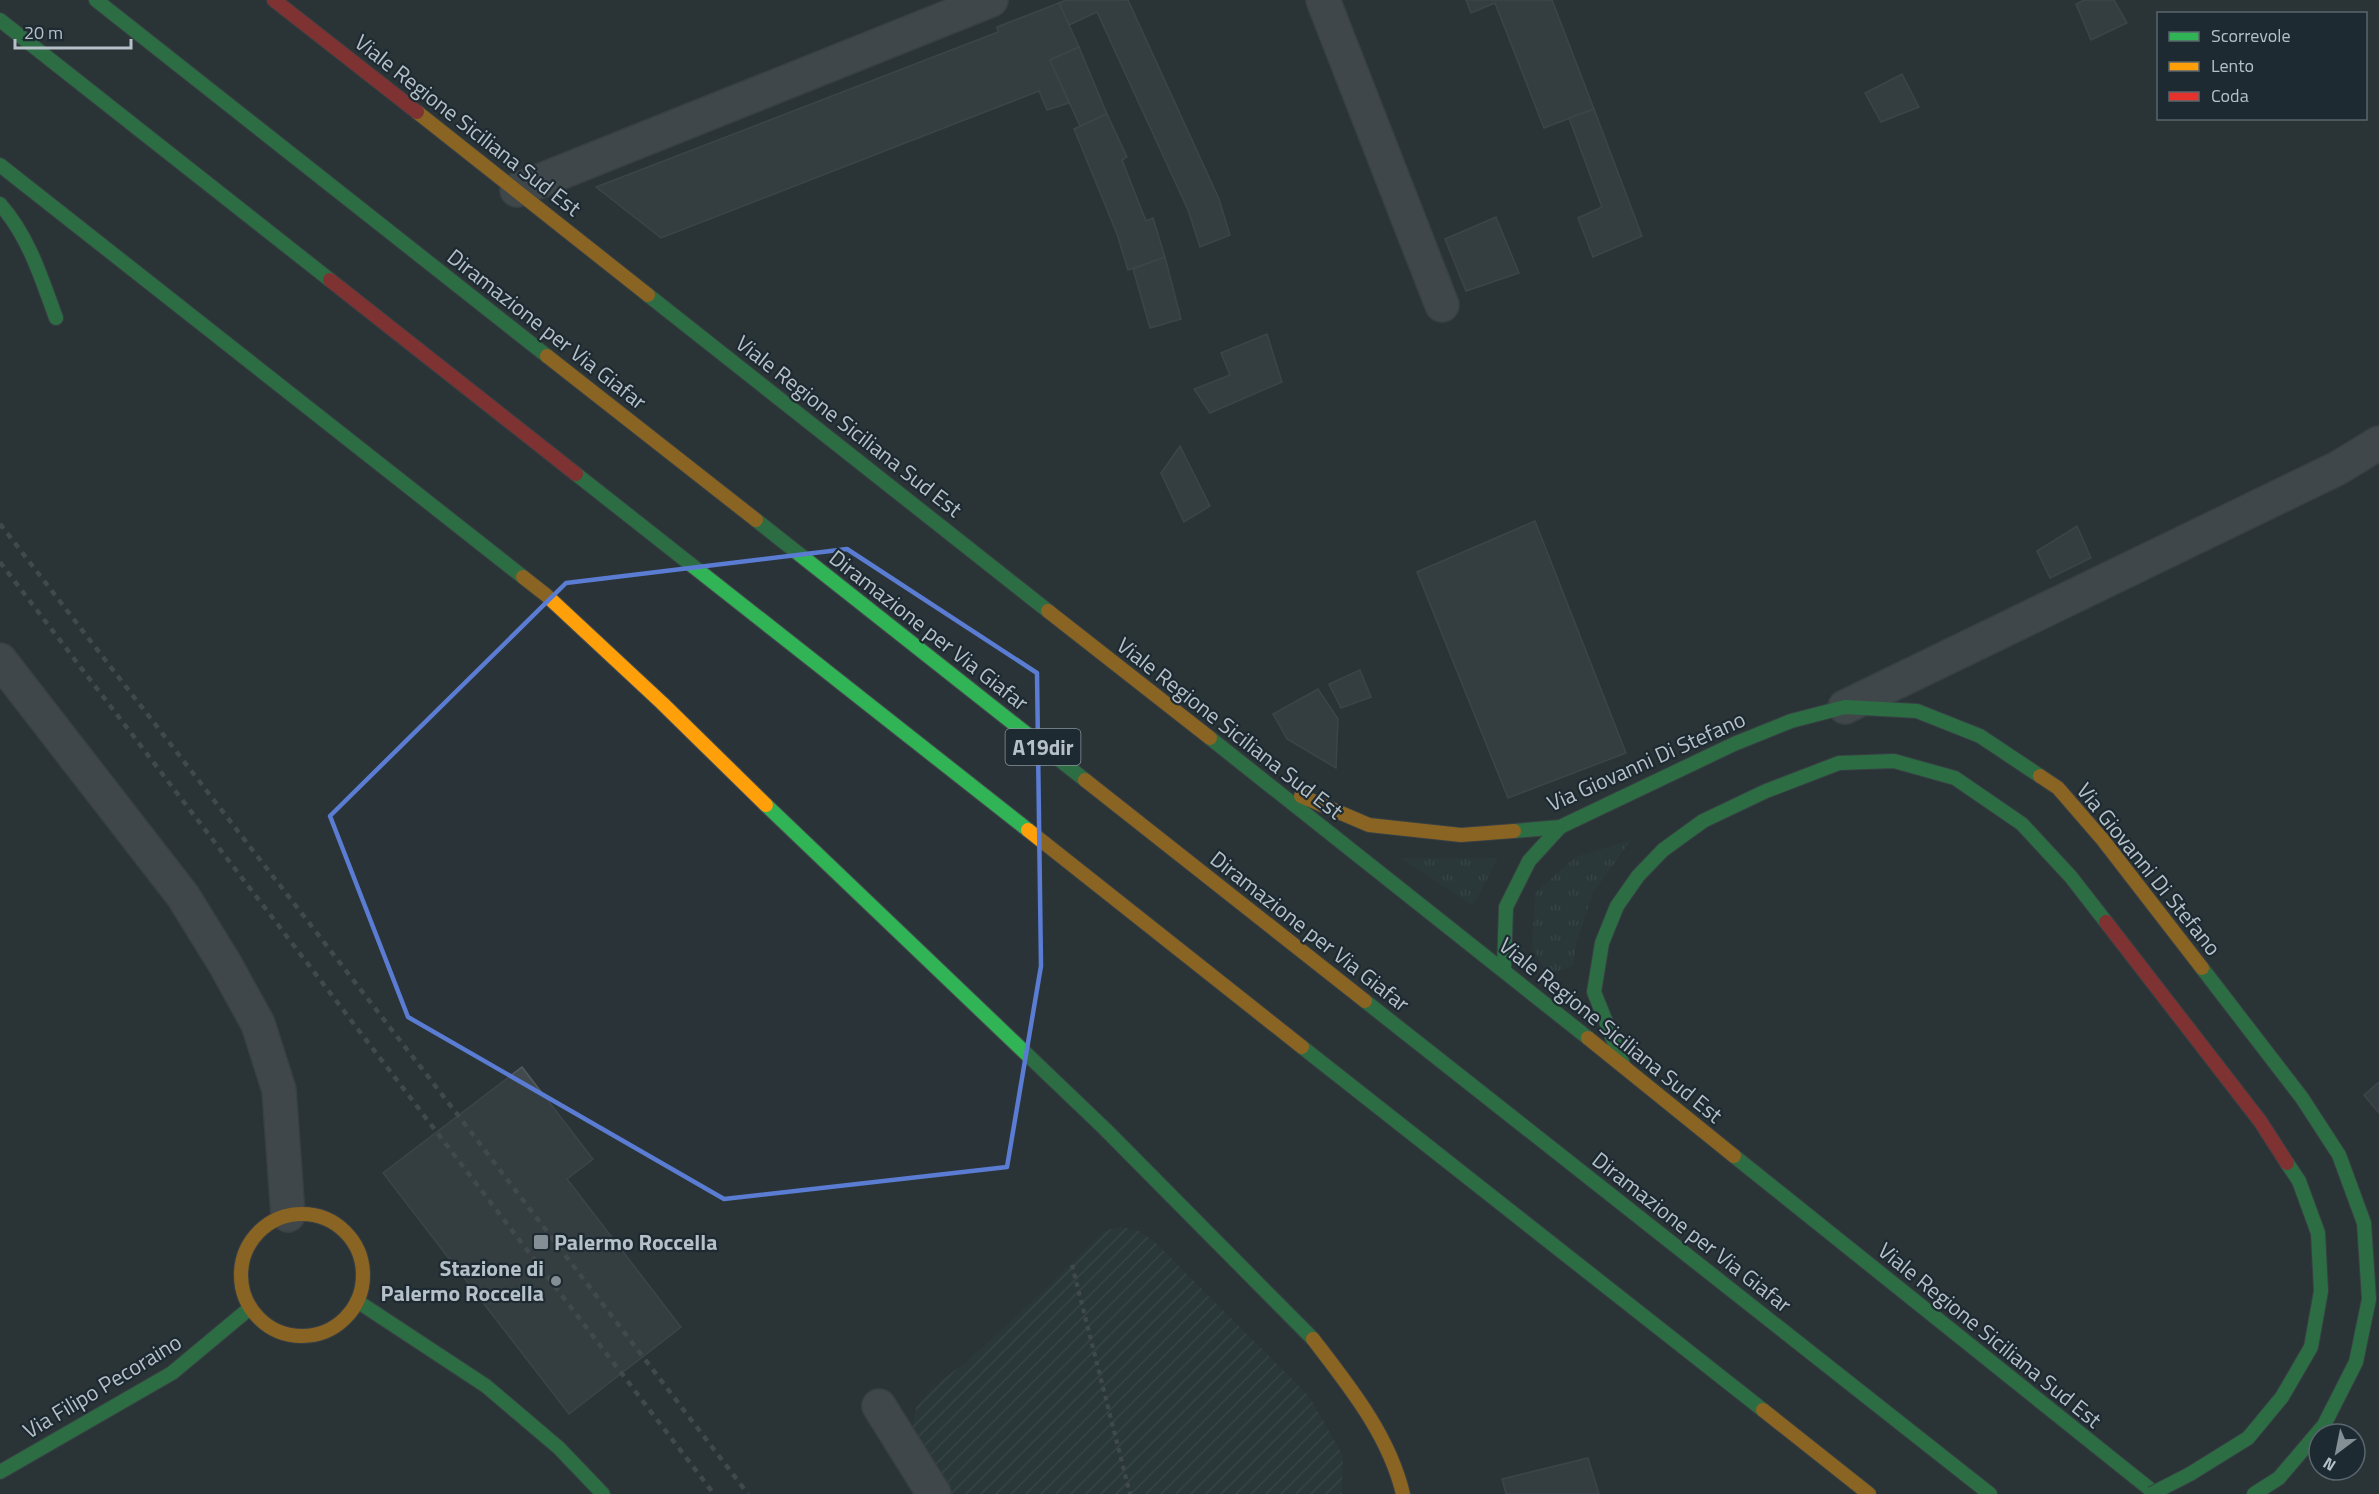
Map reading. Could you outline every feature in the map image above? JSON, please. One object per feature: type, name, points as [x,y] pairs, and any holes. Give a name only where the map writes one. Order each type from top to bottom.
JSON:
[{"type":"main road","name":"Diramazione per Via Giafar","points":[[96,0],[1990,1494]]},
{"type":"main road","name":"Viale Regione Siciliana Sud Est","points":[[274,0],[1504,970],[2156,1494]]},
{"type":"main road","points":[[0,20],[1869,1494]]},
{"type":"main road","points":[[0,165],[546,595],[662,703],[1105,1129],[1307,1332],[1362,1404],[1398,1473],[1403,1494]]},
{"type":"main road","points":[[0,204],[24,236],[56,318]]},
{"type":"main road","name":"Via Giovanni Di Stefano","points":[[1257,777],[1369,825],[1461,836],[1560,827],[1734,744],[1791,721],[1845,707],[1917,711],[1980,735],[2058,788],[2103,840],[2302,1098],[2339,1155],[2364,1223],[2369,1299],[2356,1362],[2324,1425],[2279,1478],[2254,1494]]},
{"type":"main road","points":[[1623,1066],[1594,992],[1602,943],[1617,906],[1638,876],[1662,850],[1703,821],[1766,791],[1839,764],[1894,761],[1955,777],[2022,824],[2071,877],[2260,1121],[2299,1181],[2318,1233],[2321,1292],[2311,1347],[2282,1397],[2248,1438],[2190,1474],[2151,1494]]},
{"type":"main road","points":[[1504,970],[1506,907],[1529,861],[1560,827]]},
{"type":"main road","points":[[308,1213],[327,1218],[343,1229],[356,1245],[362,1263],[363,1283],[357,1301],[347,1317],[332,1328],[315,1335],[296,1336],[278,1331],[262,1321],[250,1308],[242,1290],[241,1270],[245,1251],[255,1234],[270,1222],[288,1215],[308,1213]]},
{"type":"main road","points":[[357,1301],[486,1386],[559,1448],[603,1494]]},
{"type":"main road","name":"Via Filipo Pecoraino","points":[[0,1472],[172,1373],[250,1308]]},
{"type":"street","points":[[517,190],[991,0]]},
{"type":"street","points":[[1323,0],[1442,305]]},
{"type":"street","points":[[1845,707],[2338,468],[2379,443]]},
{"type":"street","points":[[0,660],[183,896],[225,964],[258,1024],[279,1090],[288,1215]]},
{"type":"street","points":[[879,1406],[934,1494]]},
{"type":"path","points":[[1071,1265],[1130,1494]]},
{"type":"highlighted area","points":[[847,549],[1037,673],[1041,966],[1007,1167],[724,1199],[408,1017],[330,816],[566,583]]},
{"type":"green space","points":[[1631,840],[1593,893],[1576,945],[1573,966],[1548,975],[1532,948],[1535,893],[1575,857]]},
{"type":"green space","points":[[1400,858],[1498,858],[1473,906]]},
{"type":"green space","points":[[1121,1227],[1137,1230],[1153,1240],[1309,1396],[1343,1456],[1342,1494],[952,1494],[917,1443],[912,1427],[916,1407],[931,1389],[967,1361],[1036,1298],[1103,1231]]},
{"type":"building","points":[[1066,0],[1128,0],[1219,199],[1230,235],[1200,247],[1188,210],[1097,12],[1069,25],[1059,3]]},
{"type":"building","points":[[1466,0],[1552,0],[1594,109],[1544,128],[1495,3],[1471,13]]},
{"type":"building","points":[[2084,0],[2114,0],[2127,23],[2091,40],[2076,4]]},
{"type":"building","points":[[1059,3],[1079,47],[1050,60],[1069,103],[1047,110],[1039,91],[661,238],[596,187],[998,32],[997,27]]},
{"type":"building","points":[[1079,47],[1107,114],[1080,126],[1050,60]]},
{"type":"building","points":[[1902,74],[1919,107],[1881,122],[1865,93]]},
{"type":"building","points":[[1594,109],[1642,236],[1593,257],[1578,218],[1602,207],[1569,118]]},
{"type":"building","points":[[1107,114],[1127,157],[1122,160],[1146,221],[1153,218],[1165,257],[1128,270],[1117,234],[1074,129]]},
{"type":"building","points":[[1496,217],[1519,273],[1466,291],[1445,239]]},
{"type":"building","points":[[1165,257],[1181,319],[1150,328],[1133,269]]},
{"type":"building","points":[[1267,334],[1282,382],[1210,413],[1194,389],[1230,375],[1221,353]]},
{"type":"building","points":[[1180,446],[1210,506],[1184,522],[1161,473]]},
{"type":"building","points":[[1535,521],[1626,753],[1508,798],[1417,572]]},
{"type":"building","points":[[2077,526],[2091,558],[2050,578],[2037,551]]},
{"type":"building","points":[[1360,670],[1371,697],[1341,708],[1329,684]]},
{"type":"building","points":[[1318,689],[1338,719],[1336,768],[1287,739],[1273,714]]},
{"type":"building","name":"Stazione di Palermo Roccella","points":[[522,1067],[593,1159],[567,1179],[681,1327],[569,1414],[383,1173]]},
{"type":"building","points":[[2379,1082],[2379,1113],[2364,1095]]},
{"type":"building","points":[[1588,1458],[1599,1494],[1506,1494],[1502,1479]]},
{"type":"railway","points":[[0,524],[748,1494]]},
{"type":"railway","points":[[0,562],[714,1494]]},
{"type":"traffic: fast","points":[[96,0],[547,356]]},
{"type":"traffic: fast","points":[[0,20],[330,280]]},
{"type":"traffic: fast","points":[[0,165],[523,577]]},
{"type":"traffic: fast","points":[[0,204],[27,244],[56,318]]},
{"type":"traffic: fast","points":[[648,295],[1048,611]]},
{"type":"traffic: fast","points":[[576,474],[1028,830]]},
{"type":"traffic: fast","points":[[756,520],[1085,780]]},
{"type":"traffic: fast","points":[[1514,831],[1560,827],[1734,744],[1791,721],[1845,707],[1917,711],[1980,736],[2040,776]]},
{"type":"traffic: fast","points":[[1210,738],[1588,1038]]},
{"type":"traffic: fast","points":[[1623,1064],[1594,992],[1602,943],[1617,906],[1638,876],[1663,850],[1703,821],[1766,791],[1839,763],[1894,761],[1955,778],[2022,824],[2071,877],[2106,922]]},
{"type":"traffic: fast","points":[[766,805],[1105,1129],[1313,1339]]},
{"type":"traffic: fast","points":[[1504,970],[1506,907],[1529,861],[1560,827]]},
{"type":"traffic: fast","points":[[2202,968],[2302,1098],[2339,1155],[2364,1223],[2369,1299],[2356,1362],[2324,1425],[2279,1478],[2254,1494]]},
{"type":"traffic: fast","points":[[1365,1001],[1990,1494]]},
{"type":"traffic: fast","points":[[1302,1047],[1763,1410]]},
{"type":"traffic: fast","points":[[1734,1156],[2156,1494]]},
{"type":"traffic: fast","points":[[2190,1474],[2248,1438],[2282,1397],[2311,1347],[2321,1291],[2318,1233],[2299,1181],[2287,1163]]},
{"type":"traffic: fast","points":[[357,1301],[486,1386],[559,1448],[603,1494]]},
{"type":"traffic: fast","points":[[0,1472],[172,1373],[250,1308]]},
{"type":"traffic: fast","points":[[2151,1494],[2190,1474]]},
{"type":"traffic: slow","points":[[417,112],[648,295]]},
{"type":"traffic: slow","points":[[547,356],[756,520]]},
{"type":"traffic: slow","points":[[523,577],[546,595],[662,703],[766,805]]},
{"type":"traffic: slow","points":[[1048,611],[1210,738]]},
{"type":"traffic: slow","points":[[2040,776],[2058,788],[2103,840],[2202,968]]},
{"type":"traffic: slow","points":[[1085,780],[1365,1001]]},
{"type":"traffic: slow","points":[[1301,796],[1369,825],[1461,835],[1514,831]]},
{"type":"traffic: slow","points":[[1028,830],[1302,1047]]},
{"type":"traffic: slow","points":[[1588,1038],[1734,1156]]},
{"type":"traffic: slow","points":[[302,1214],[325,1219],[336,1224],[345,1232],[353,1241],[358,1252],[363,1275],[358,1298],[353,1309],[345,1318],[336,1326],[325,1331],[302,1336],[279,1331],[268,1326],[259,1318],[251,1309],[246,1298],[241,1275],[246,1252],[251,1241],[259,1232],[268,1224],[279,1219],[302,1214]]},
{"type":"traffic: slow","points":[[1313,1339],[1354,1393],[1378,1431],[1397,1472],[1403,1494]]},
{"type":"traffic: slow","points":[[1763,1410],[1869,1494]]},
{"type":"traffic: jam","points":[[274,0],[417,112]]},
{"type":"traffic: jam","points":[[330,280],[576,474]]},
{"type":"traffic: jam","points":[[2106,922],[2260,1121],[2287,1163]]},
{"type":"place","name":"Palermo Roccella","points":[[541,1242]]},
{"type":"place","name":"Stazione di Palermo Roccella","points":[[556,1281]]}]
